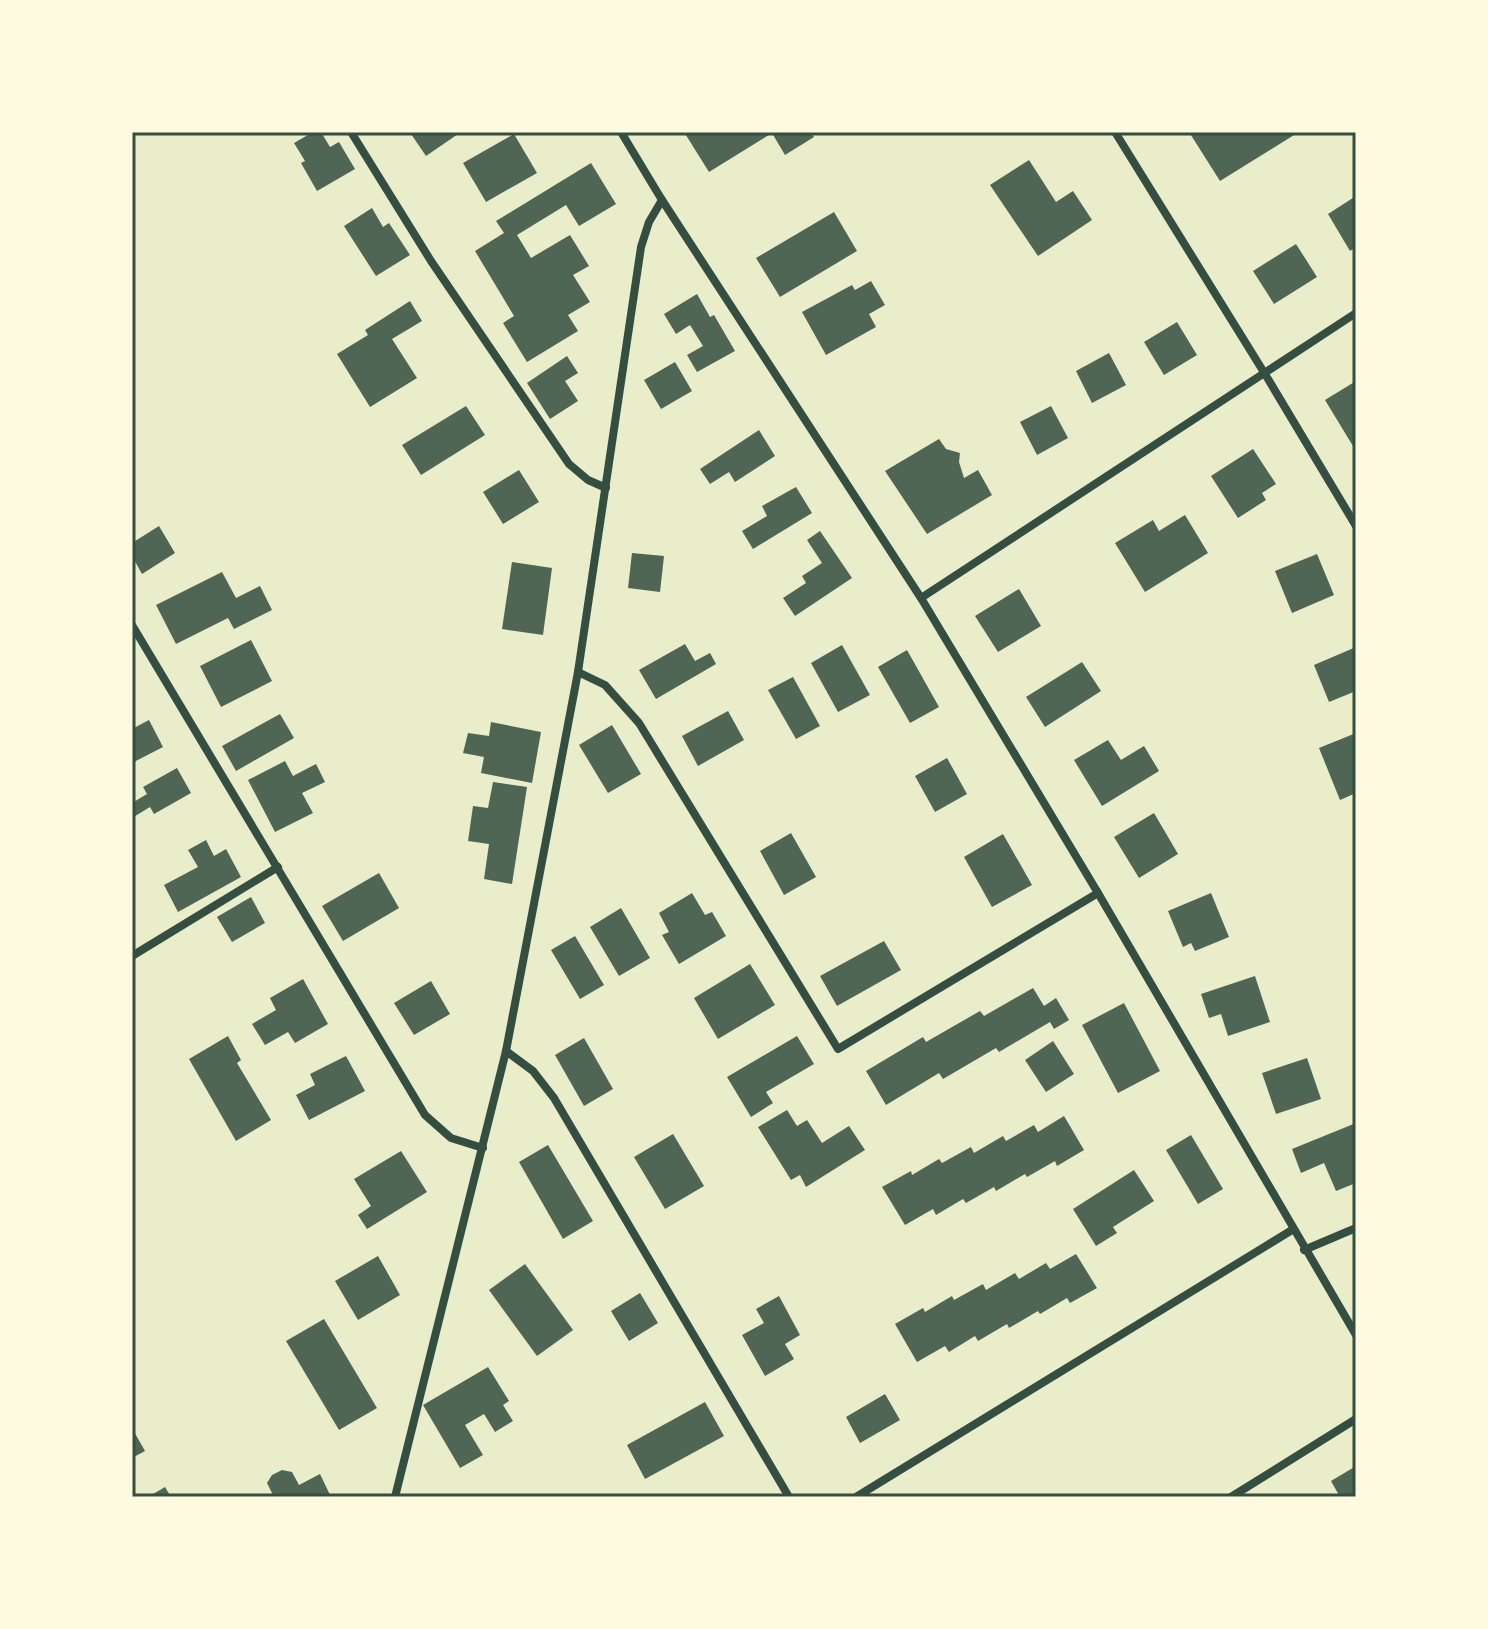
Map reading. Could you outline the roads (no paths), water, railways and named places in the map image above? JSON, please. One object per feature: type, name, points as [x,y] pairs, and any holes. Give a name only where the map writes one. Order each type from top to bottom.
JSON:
[{"type":"street","points":[[351,132],[431,261],[569,464],[588,480],[606,488]]},
{"type":"street","points":[[621,132],[921,598],[1098,893],[1356,1335]]},
{"type":"street","points":[[1115,132],[1356,526]]},
{"type":"street","points":[[395,1497],[506,1051],[578,672],[641,247],[649,222],[662,200]]},
{"type":"street","points":[[921,598],[1356,313]]},
{"type":"street","points":[[132,625],[425,1115],[451,1138],[483,1148]]},
{"type":"street","points":[[578,672],[605,685],[639,723],[838,1049],[1098,893]]},
{"type":"street","points":[[132,956],[278,867]]},
{"type":"street","points":[[506,1051],[533,1071],[554,1098],[789,1497]]},
{"type":"street","points":[[1304,1250],[1356,1228]]},
{"type":"street","points":[[856,1497],[1292,1230]]},
{"type":"street","points":[[1231,1497],[1356,1419]]}]
